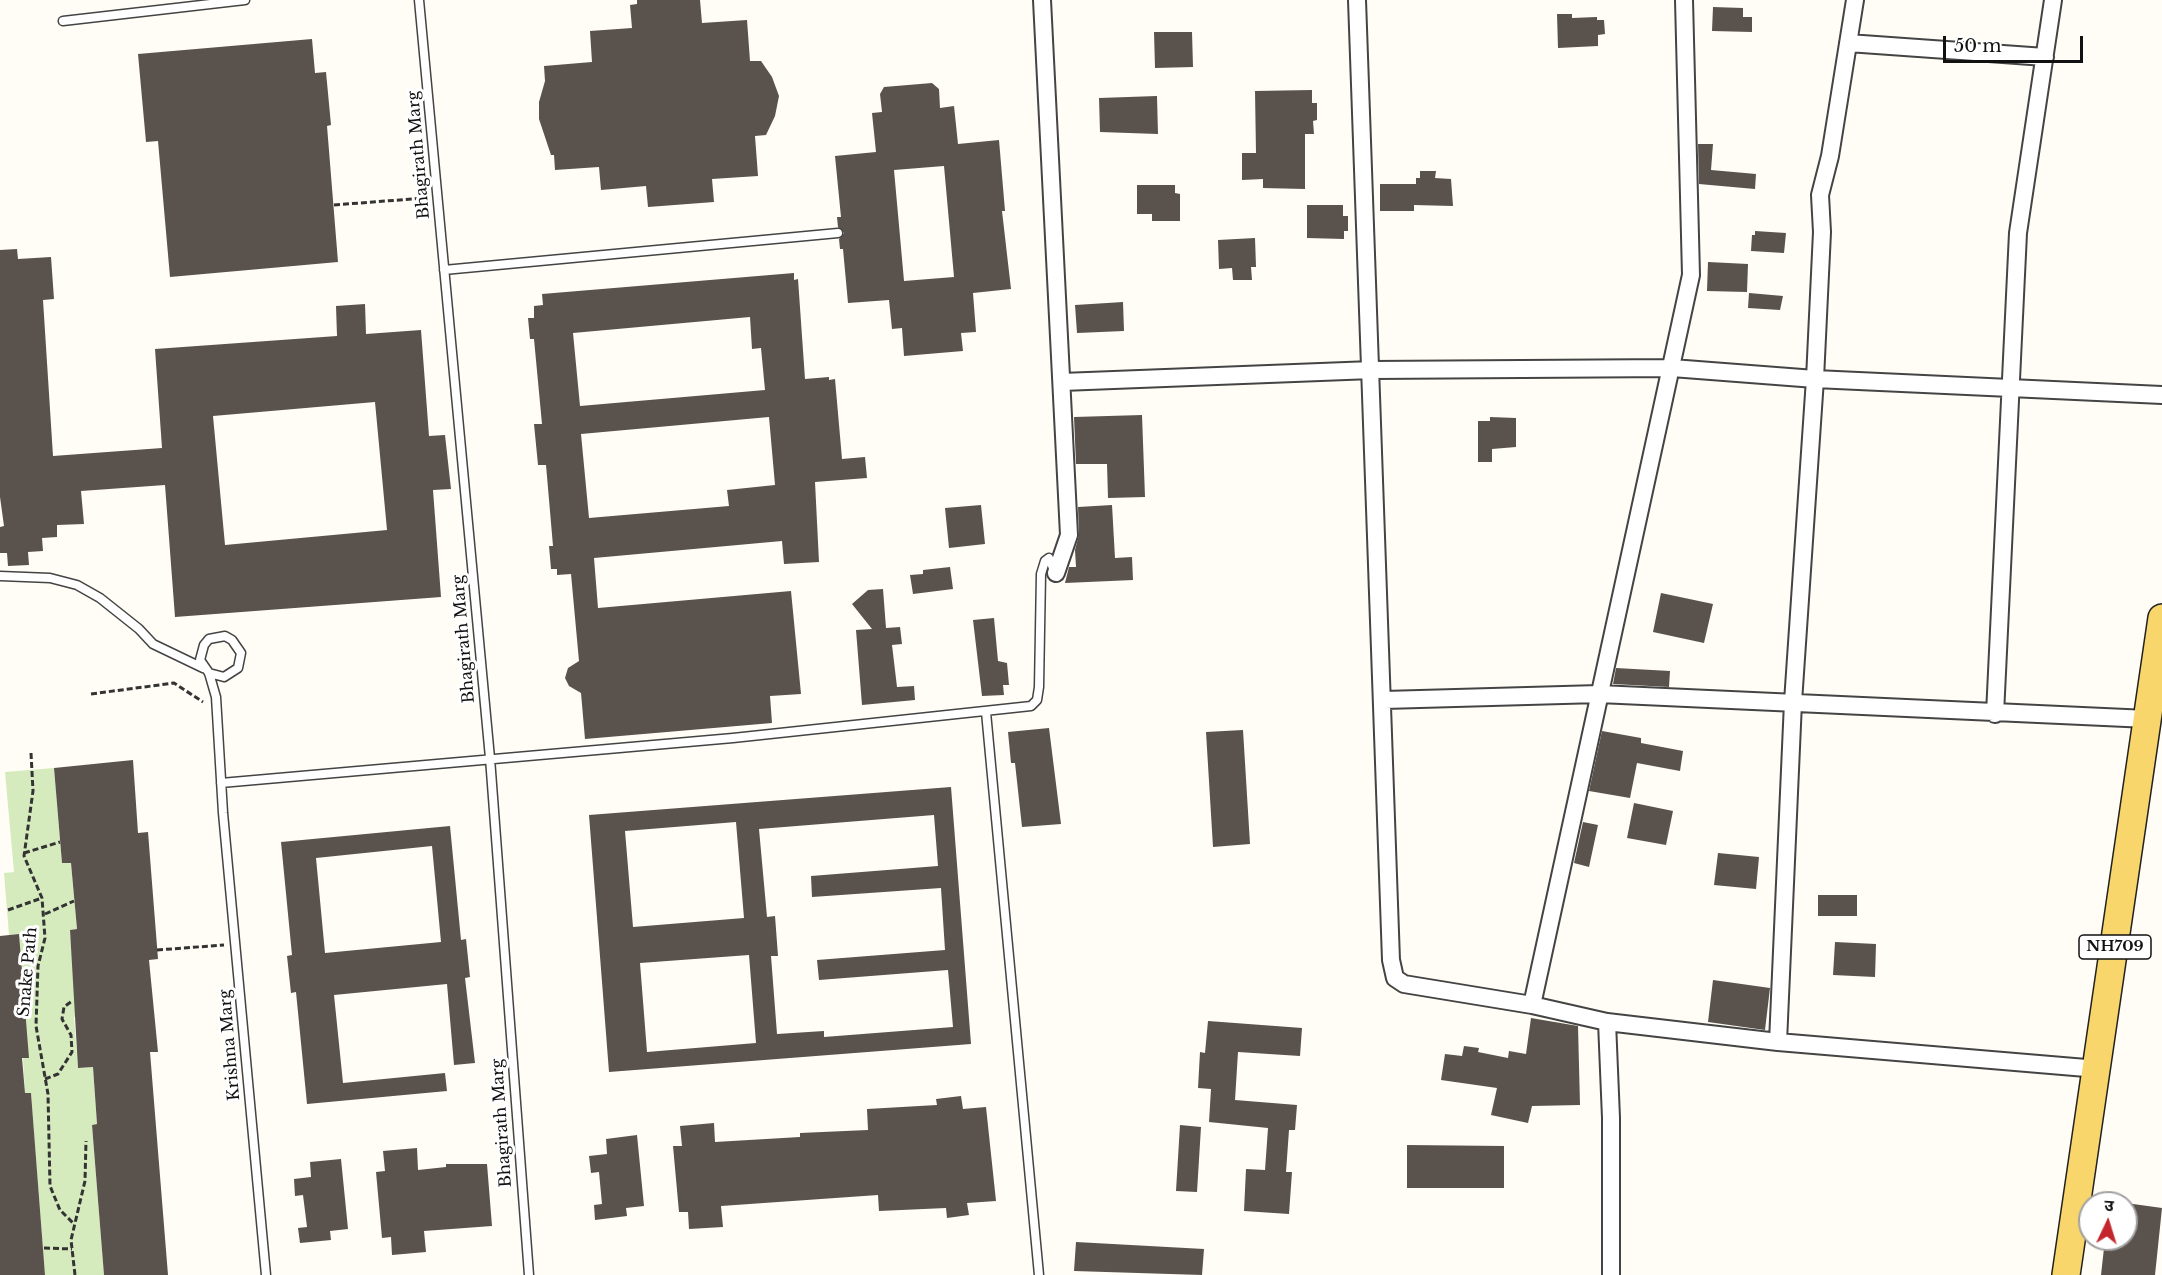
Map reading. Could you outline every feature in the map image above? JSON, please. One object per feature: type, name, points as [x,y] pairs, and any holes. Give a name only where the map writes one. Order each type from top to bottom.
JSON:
[{"type":"main road","name":"NH709","points":[[2066,1275],[2098,1069],[2162,618]]},
{"type":"street","points":[[1042,0],[1070,535],[1056,573]]},
{"type":"street","points":[[1358,0],[1391,949],[1395,978],[1404,984],[1532,1005],[1606,1022],[1778,1042],[2098,1069]]},
{"type":"street","points":[[1532,1005],[1691,275],[1684,0]]},
{"type":"street","points":[[1778,1042],[1793,702],[1815,379],[1822,232],[1820,195],[1830,156],[1855,0]]},
{"type":"street","points":[[1995,714],[2013,388],[2018,233],[2053,0]]},
{"type":"street","points":[[1848,43],[2045,57]]},
{"type":"street","points":[[1062,382],[1372,370],[1672,368],[1815,379],[2162,395]]},
{"type":"street","points":[[1384,700],[1599,694],[1995,714],[2148,719]]},
{"type":"street","points":[[1606,1022],[1611,1118],[1611,1275]]},
{"type":"lane","points":[[63,21],[245,0]]},
{"type":"lane","name":"Bhagirath Marg","points":[[419,0],[490,758],[529,1275]]},
{"type":"lane","points":[[444,270],[838,233]]},
{"type":"lane","points":[[221,783],[733,738],[1031,706],[1037,700],[1042,568],[1049,558],[1056,573]]},
{"type":"lane","points":[[0,576],[50,578],[77,585],[100,598],[139,628],[153,644],[206,671],[224,677],[238,668],[241,653],[232,640],[225,636],[209,639],[201,652],[206,671]]},
{"type":"lane","name":"Krishna Marg","points":[[206,671],[216,697],[223,813],[266,1275]]},
{"type":"lane","points":[[986,712],[1039,1275]]},
{"type":"path","points":[[334,205],[438,197]]},
{"type":"path","points":[[91,693],[174,683],[182,686],[206,705],[217,725]]},
{"type":"path","name":"Snake Path","points":[[31,753],[33,791],[24,853],[28,871],[42,898],[45,914],[45,938],[38,966],[36,1026],[51,1123],[48,1154],[50,1186],[60,1210],[74,1224]]},
{"type":"path","points":[[24,853],[60,842]]},
{"type":"path","points":[[8,910],[42,898]]},
{"type":"path","points":[[45,914],[74,901]]},
{"type":"path","points":[[157,950],[235,944]]},
{"type":"path","points":[[45,1079],[58,1074],[72,1052],[70,1035],[62,1019],[64,1007],[72,1001]]},
{"type":"path","points":[[75,1275],[72,1249],[74,1224],[85,1181],[86,1141]]},
{"type":"path","points":[[44,1248],[72,1249]]},
{"type":"green space","points":[[54,768],[62,863],[71,863],[77,929],[70,930],[75,995],[84,1015],[74,1017],[78,1068],[93,1067],[97,1124],[92,1125],[104,1275],[45,1275],[31,1093],[25,1093],[23,1058],[28,1058],[19,934],[9,935],[4,873],[14,872],[5,772]]},
{"type":"building","points":[[637,0],[700,0],[702,23],[747,20],[750,61],[761,61],[772,77],[779,96],[775,116],[766,135],[755,136],[758,176],[712,179],[714,202],[648,207],[646,186],[601,190],[599,167],[555,170],[554,155],[551,155],[539,119],[539,102],[545,81],[544,66],[592,62],[590,31],[632,28],[630,5],[637,4]]},
{"type":"building","points":[[1713,7],[1743,8],[1743,17],[1752,17],[1752,32],[1712,31]]},
{"type":"building","points":[[1557,14],[1572,14],[1572,18],[1597,17],[1597,20],[1604,20],[1605,34],[1598,35],[1598,46],[1558,48]]},
{"type":"building","points":[[1154,32],[1192,32],[1193,67],[1155,68]]},
{"type":"building","points":[[312,39],[315,73],[326,72],[331,125],[327,126],[338,262],[170,277],[158,141],[146,142],[138,54]]},
{"type":"building","points":[[932,83],[939,89],[940,108],[954,106],[958,144],[999,140],[1005,211],[1002,211],[1011,289],[973,293],[976,332],[961,333],[963,351],[904,356],[902,328],[892,329],[889,300],[848,303],[843,249],[840,249],[839,239],[844,233],[838,227],[837,217],[841,217],[835,156],[876,152],[872,113],[882,112],[880,94],[884,87]],"holes":[[[944,166],[954,277],[904,281],[894,170]]]},
{"type":"building","points":[[1312,90],[1312,103],[1317,103],[1317,120],[1313,121],[1314,134],[1305,134],[1305,189],[1263,188],[1263,179],[1242,180],[1242,153],[1256,153],[1255,91]]},
{"type":"building","points":[[1157,96],[1158,134],[1100,132],[1099,98]]},
{"type":"building","points":[[1698,144],[1713,144],[1711,170],[1756,174],[1755,189],[1699,184]]},
{"type":"building","points":[[1420,171],[1436,171],[1435,178],[1451,179],[1453,206],[1414,205],[1414,211],[1380,211],[1380,184],[1416,184],[1416,178],[1420,178]]},
{"type":"building","points":[[1137,185],[1175,185],[1175,193],[1180,194],[1180,221],[1152,221],[1152,214],[1137,214]]},
{"type":"building","points":[[1307,205],[1343,205],[1343,216],[1348,216],[1348,231],[1344,231],[1344,239],[1307,238]]},
{"type":"building","points":[[1755,231],[1786,233],[1784,253],[1751,251],[1752,235],[1755,235]]},
{"type":"building","points":[[1255,238],[1256,267],[1251,267],[1252,280],[1233,280],[1232,268],[1219,269],[1218,240]]},
{"type":"building","points":[[17,249],[18,259],[51,257],[54,299],[43,300],[53,456],[162,448],[155,349],[337,336],[336,306],[365,304],[366,334],[421,330],[429,436],[445,435],[451,489],[433,490],[441,597],[175,617],[165,485],[81,491],[84,524],[57,525],[57,537],[42,538],[43,551],[28,552],[29,565],[8,566],[7,553],[0,553],[0,527],[4,526],[0,497],[0,250]],"holes":[[[375,402],[387,530],[225,545],[213,416]]]},
{"type":"building","points":[[1708,262],[1748,264],[1747,292],[1707,291]]},
{"type":"building","points":[[794,273],[794,280],[798,279],[805,379],[829,377],[829,380],[835,379],[842,459],[865,457],[867,478],[815,482],[819,562],[784,564],[782,541],[594,558],[598,608],[791,591],[801,694],[770,696],[772,723],[585,739],[581,693],[569,686],[565,678],[568,668],[579,661],[571,574],[557,575],[557,569],[551,569],[549,546],[553,546],[546,465],[538,465],[534,424],[542,424],[534,339],[530,339],[528,318],[534,318],[534,306],[543,305],[542,294]],"holes":[[[750,317],[752,349],[761,348],[765,390],[580,406],[573,333]],[[769,417],[775,485],[727,490],[729,506],[589,518],[581,434]]]},
{"type":"building","points":[[1749,293],[1783,296],[1780,310],[1748,308]]},
{"type":"building","points":[[1123,302],[1124,331],[1077,333],[1075,305]]},
{"type":"building","points":[[1142,415],[1145,497],[1108,498],[1107,464],[1076,464],[1074,417]]},
{"type":"building","points":[[1490,417],[1516,418],[1516,447],[1492,449],[1492,462],[1478,462],[1478,421],[1490,421]]},
{"type":"building","points":[[981,505],[985,544],[949,548],[945,508]]},
{"type":"building","points":[[1112,505],[1115,558],[1132,557],[1133,580],[1065,583],[1069,567],[1076,567],[1075,550],[1079,535],[1078,507]]},
{"type":"building","points":[[950,567],[953,589],[913,594],[910,575],[923,574],[923,570]]},
{"type":"building","points":[[883,589],[886,628],[900,627],[902,644],[892,645],[897,687],[914,686],[915,700],[862,705],[856,630],[872,629],[852,604],[868,590]]},
{"type":"building","points":[[1661,593],[1713,604],[1704,643],[1653,632]]},
{"type":"building","points":[[994,618],[998,661],[1007,663],[1009,685],[1003,685],[1004,695],[982,696],[973,620]]},
{"type":"building","points":[[1616,668],[1670,671],[1669,687],[1613,684]]},
{"type":"building","points":[[1049,728],[1061,824],[1022,827],[1015,763],[1011,763],[1008,732]]},
{"type":"building","points":[[1243,730],[1250,844],[1213,847],[1206,732]]},
{"type":"building","points":[[1602,731],[1641,738],[1641,743],[1683,751],[1680,771],[1637,763],[1630,798],[1589,791]]},
{"type":"building","points":[[133,760],[138,833],[148,832],[158,959],[149,960],[158,1052],[150,1052],[168,1275],[104,1275],[92,1125],[97,1124],[93,1067],[78,1068],[70,930],[77,929],[71,863],[62,863],[54,768]]},
{"type":"building","points":[[951,787],[971,1044],[609,1072],[589,815]],"holes":[[[934,815],[938,866],[811,876],[812,897],[941,888],[945,950],[817,960],[819,980],[948,970],[953,1027],[824,1037],[824,1031],[777,1034],[771,956],[778,956],[775,916],[767,917],[759,829]],[[736,822],[744,918],[633,927],[625,831]],[[749,955],[756,1043],[647,1052],[640,963]]]},
{"type":"building","points":[[1634,803],[1673,811],[1666,845],[1627,838]]},
{"type":"building","points":[[1583,822],[1598,825],[1589,867],[1574,863]]},
{"type":"building","points":[[450,826],[461,940],[466,939],[470,977],[465,978],[475,1063],[454,1065],[447,984],[334,995],[343,1083],[445,1073],[447,1091],[307,1104],[296,992],[291,993],[287,956],[292,955],[281,842]],"holes":[[[432,846],[441,942],[325,953],[316,858]]]},
{"type":"building","points":[[1718,853],[1759,857],[1756,889],[1714,885]]},
{"type":"building","points":[[1818,895],[1857,895],[1857,916],[1818,916]]},
{"type":"building","points":[[19,934],[29,1058],[22,1058],[25,1093],[31,1093],[45,1275],[0,1275],[0,936]]},
{"type":"building","points":[[1835,942],[1876,944],[1875,977],[1833,975]]},
{"type":"building","points":[[1713,980],[1770,988],[1765,1030],[1708,1022]]},
{"type":"building","points":[[1531,1018],[1578,1026],[1580,1105],[1532,1106],[1528,1123],[1491,1115],[1497,1088],[1441,1080],[1445,1054],[1462,1056],[1464,1046],[1479,1048],[1478,1052],[1508,1058],[1509,1051],[1526,1054]]},
{"type":"building","points":[[1208,1021],[1302,1028],[1300,1056],[1238,1052],[1235,1100],[1297,1105],[1295,1130],[1289,1130],[1286,1172],[1292,1172],[1289,1214],[1244,1211],[1246,1169],[1265,1170],[1268,1128],[1209,1122],[1211,1089],[1198,1088],[1200,1052],[1205,1053]]},
{"type":"building","points":[[961,1096],[963,1109],[986,1107],[996,1201],[967,1203],[969,1215],[947,1218],[946,1208],[879,1211],[878,1195],[721,1206],[723,1227],[689,1229],[688,1212],[679,1212],[673,1146],[682,1146],[680,1126],[714,1123],[715,1142],[800,1137],[800,1133],[868,1130],[867,1109],[937,1105],[936,1099]]},
{"type":"building","points":[[1180,1125],[1201,1127],[1197,1192],[1176,1191]]},
{"type":"building","points":[[637,1135],[644,1206],[626,1208],[627,1216],[595,1220],[594,1205],[602,1204],[599,1172],[591,1173],[589,1156],[607,1154],[606,1139]]},
{"type":"building","points":[[1407,1145],[1504,1146],[1504,1188],[1407,1188]]},
{"type":"building","points":[[417,1148],[418,1170],[446,1167],[446,1164],[487,1164],[492,1226],[424,1231],[426,1252],[392,1255],[391,1237],[382,1238],[376,1172],[385,1171],[383,1151]]},
{"type":"building","points":[[341,1159],[348,1229],[330,1231],[331,1240],[300,1243],[298,1228],[307,1227],[303,1195],[295,1196],[294,1179],[311,1177],[310,1162]]},
{"type":"building","points":[[2138,1205],[2162,1208],[2155,1275],[2101,1275],[2104,1251],[2138,1251]]},
{"type":"building","points":[[1076,1242],[1204,1249],[1202,1275],[1074,1271]]}]
